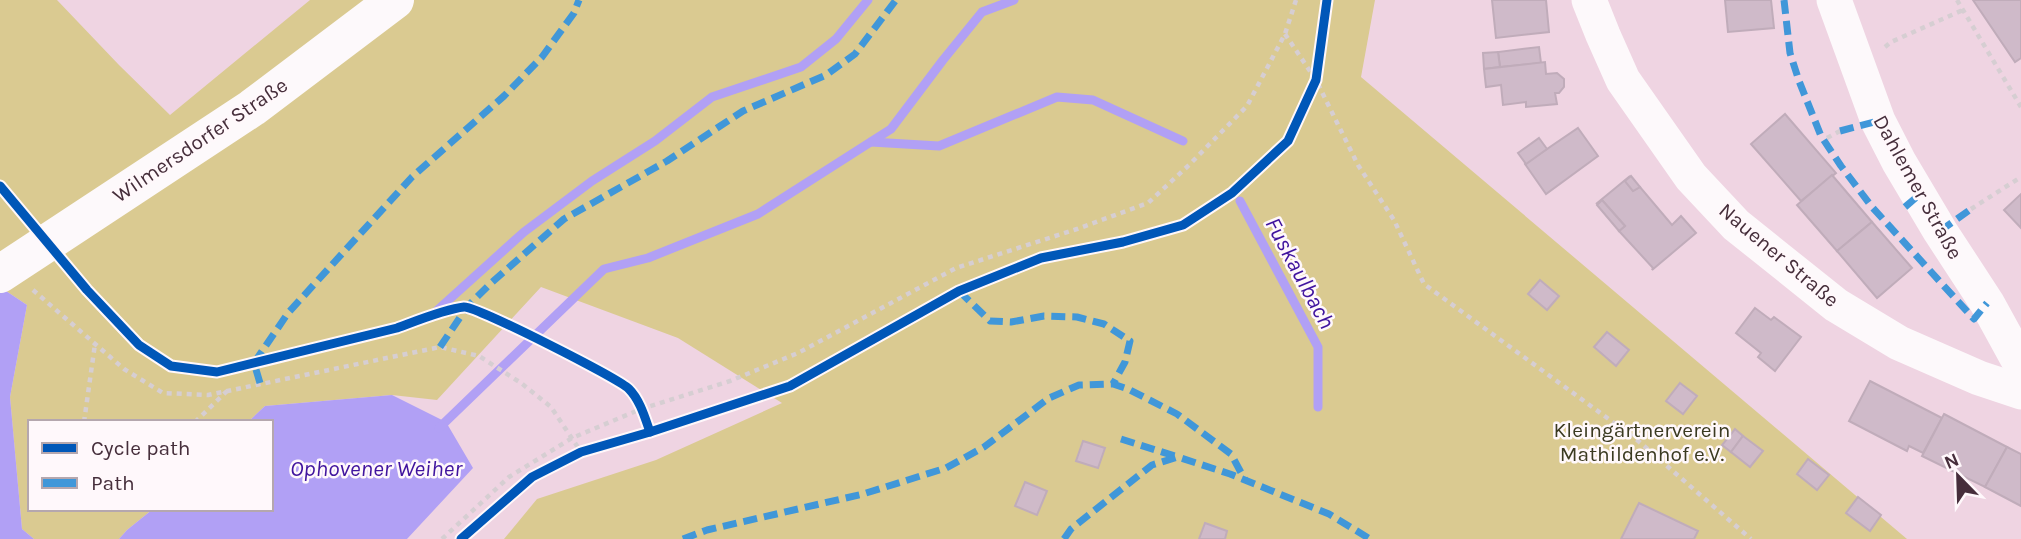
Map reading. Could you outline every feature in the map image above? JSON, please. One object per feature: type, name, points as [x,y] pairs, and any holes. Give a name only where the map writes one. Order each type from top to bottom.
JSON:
[{"type":"street","name":"Wilmersdorfer Straße","points":[[14,280],[118,196],[251,108],[395,0]]},
{"type":"street","name":"Nauener Straße","points":[[1590,0],[1623,80],[1691,177],[1735,225],[1836,305],[1899,343],[1979,378],[2021,392]]},
{"type":"street","name":"Dahlemer Straße","points":[[1834,0],[1878,121],[1899,162],[1987,303],[2021,365]]},
{"type":"path","points":[[442,539],[509,477],[572,438],[642,409],[730,382],[797,353],[956,268],[1148,203],[1247,106],[1286,34],[1296,0]]},
{"type":"path","points":[[1957,0],[2021,107]]},
{"type":"path","points":[[1858,67],[1874,58],[1891,42],[1963,10]]},
{"type":"path","points":[[1286,34],[1316,80],[1358,165],[1394,220],[1424,284],[1636,439],[1751,539]]},
{"type":"path","points":[[1310,92],[1316,80],[1318,66]]},
{"type":"path","points":[[1827,138],[1840,131]]},
{"type":"path","points":[[1971,209],[2021,177]]},
{"type":"path","points":[[14,280],[124,369],[163,393],[208,395],[440,346],[479,356],[521,383],[551,407],[581,452]]},
{"type":"path","points":[[84,420],[95,344]]},
{"type":"path","points":[[197,420],[228,391]]},
{"type":"path","points":[[635,398],[646,421]]},
{"type":"path","points":[[569,458],[592,449]]},
{"type":"green space","name":"Kleingärtnerverein Mathildenhof e.V.","points":[[0,0],[57,0],[170,115],[310,0],[1375,0],[1361,77],[1907,539],[504,539],[537,499],[656,460],[782,403],[678,338],[541,287],[437,400],[392,395],[265,406],[250,420],[28,420],[28,511],[151,511],[119,539],[34,539],[22,529],[10,397],[27,305],[0,287]]},
{"type":"water","points":[[0,287],[27,305],[10,397],[22,529],[34,539],[0,539]]},
{"type":"water","name":"Ophovener Weiher","points":[[392,395],[446,422],[473,468],[407,539],[119,539],[151,511],[273,511],[273,420],[250,420],[265,406]]},
{"type":"building","points":[[1492,0],[1546,0],[1549,32],[1496,38]]},
{"type":"building","points":[[1725,0],[1771,0],[1774,28],[1728,32]]},
{"type":"building","points":[[1973,0],[2021,0],[2021,58],[2015,62]]},
{"type":"building","points":[[1539,47],[1541,63],[1500,67],[1498,52]]},
{"type":"building","points":[[1498,52],[1500,67],[1484,69],[1483,53]]},
{"type":"building","points":[[1545,62],[1546,74],[1557,73],[1564,79],[1564,87],[1559,93],[1555,93],[1557,104],[1526,107],[1526,102],[1503,105],[1501,85],[1486,87],[1484,69]]},
{"type":"building","points":[[1785,114],[1836,173],[1801,201],[1751,144]]},
{"type":"building","points":[[1578,128],[1598,156],[1546,194],[1525,164]]},
{"type":"building","points":[[1539,138],[1547,149],[1526,164],[1518,153]]},
{"type":"building","points":[[1832,175],[1872,222],[1837,251],[1797,205]]},
{"type":"building","points":[[1630,176],[1625,181],[1633,191],[1640,187],[1672,225],[1681,216],[1696,233],[1652,270],[1619,231],[1625,226],[1602,200],[1596,204]]},
{"type":"building","points":[[1631,176],[1640,187],[1633,191],[1625,181]]},
{"type":"building","points":[[2021,194],[2021,228],[2004,210]]},
{"type":"building","points":[[1602,200],[1625,226],[1619,231],[1597,205]]},
{"type":"building","points":[[1872,222],[1912,268],[1877,298],[1837,251]]},
{"type":"building","points":[[1540,280],[1559,296],[1547,310],[1528,294]]},
{"type":"building","points":[[1755,308],[1771,320],[1774,317],[1801,337],[1775,371],[1758,357],[1761,353],[1736,333]]},
{"type":"building","points":[[1607,332],[1629,350],[1616,366],[1594,347]]},
{"type":"building","points":[[1870,381],[1942,418],[1923,453],[1909,446],[1907,451],[1849,421]]},
{"type":"building","points":[[1680,383],[1697,396],[1683,414],[1666,401]]},
{"type":"building","points":[[1944,414],[2007,447],[1985,487],[1922,456]]},
{"type":"building","points":[[1735,429],[1743,436],[1731,452],[1722,445]]},
{"type":"building","points":[[1743,436],[1763,451],[1750,467],[1731,452]]},
{"type":"building","points":[[1083,441],[1105,448],[1098,468],[1076,461]]},
{"type":"building","points":[[2007,447],[2021,454],[2021,506],[1985,487]]},
{"type":"building","points":[[1808,459],[1829,475],[1817,490],[1797,474]]},
{"type":"building","points":[[1025,482],[1047,491],[1037,515],[1015,506]]},
{"type":"building","points":[[1858,497],[1881,515],[1870,531],[1846,513]]},
{"type":"building","points":[[1639,503],[1698,531],[1694,539],[1621,539]]},
{"type":"building","points":[[1205,523],[1227,531],[1225,539],[1199,539]]},
{"type":"waterway","points":[[432,315],[524,232],[592,181],[655,141],[712,97],[801,67],[836,39],[868,0]]},
{"type":"waterway","points":[[439,428],[604,269],[648,258],[758,214],[891,129],[982,12],[1014,0]]},
{"type":"waterway","name":"Fuskaulbach","points":[[871,142],[939,146],[1057,97],[1093,100],[1183,141]]},
{"type":"waterway","name":"Fuskaulbach","points":[[1240,201],[1318,347],[1318,407]]},
{"type":"marked path","points":[[260,383],[254,363],[288,313],[412,177],[504,96],[542,57],[574,13],[579,0]]},
{"type":"marked path","points":[[440,347],[467,307],[564,219],[667,161],[743,111],[826,75],[855,54],[896,0]]},
{"type":"marked path","points":[[1784,0],[1790,53],[1799,81],[1821,136],[1841,166],[1872,207],[1974,319],[1987,303]]},
{"type":"marked path","points":[[1840,131],[1878,121]]},
{"type":"marked path","points":[[1905,207],[1919,195]]},
{"type":"marked path","points":[[1940,231],[1971,209]]},
{"type":"marked path","points":[[959,291],[990,321],[1011,322],[1044,316],[1077,317],[1104,324],[1130,341],[1125,362],[1113,384]]},
{"type":"marked path","points":[[683,539],[707,530],[863,494],[946,468],[984,447],[1049,398],[1079,385],[1113,384],[1177,414],[1231,454],[1245,480]]},
{"type":"marked path","points":[[1121,439],[1178,457]]},
{"type":"marked path","points":[[1064,539],[1071,529],[1152,465],[1178,457],[1230,474],[1329,514],[1370,539]]},
{"type":"cycle path","points":[[461,539],[532,477],[581,452],[790,386],[959,291],[1041,258],[1123,242],[1183,225],[1232,193],[1288,141],[1316,80],[1327,0]]},
{"type":"cycle path","points":[[0,186],[87,290],[139,345],[171,366],[217,372],[397,328],[464,307],[519,330],[619,382],[636,398],[650,432]]}]
